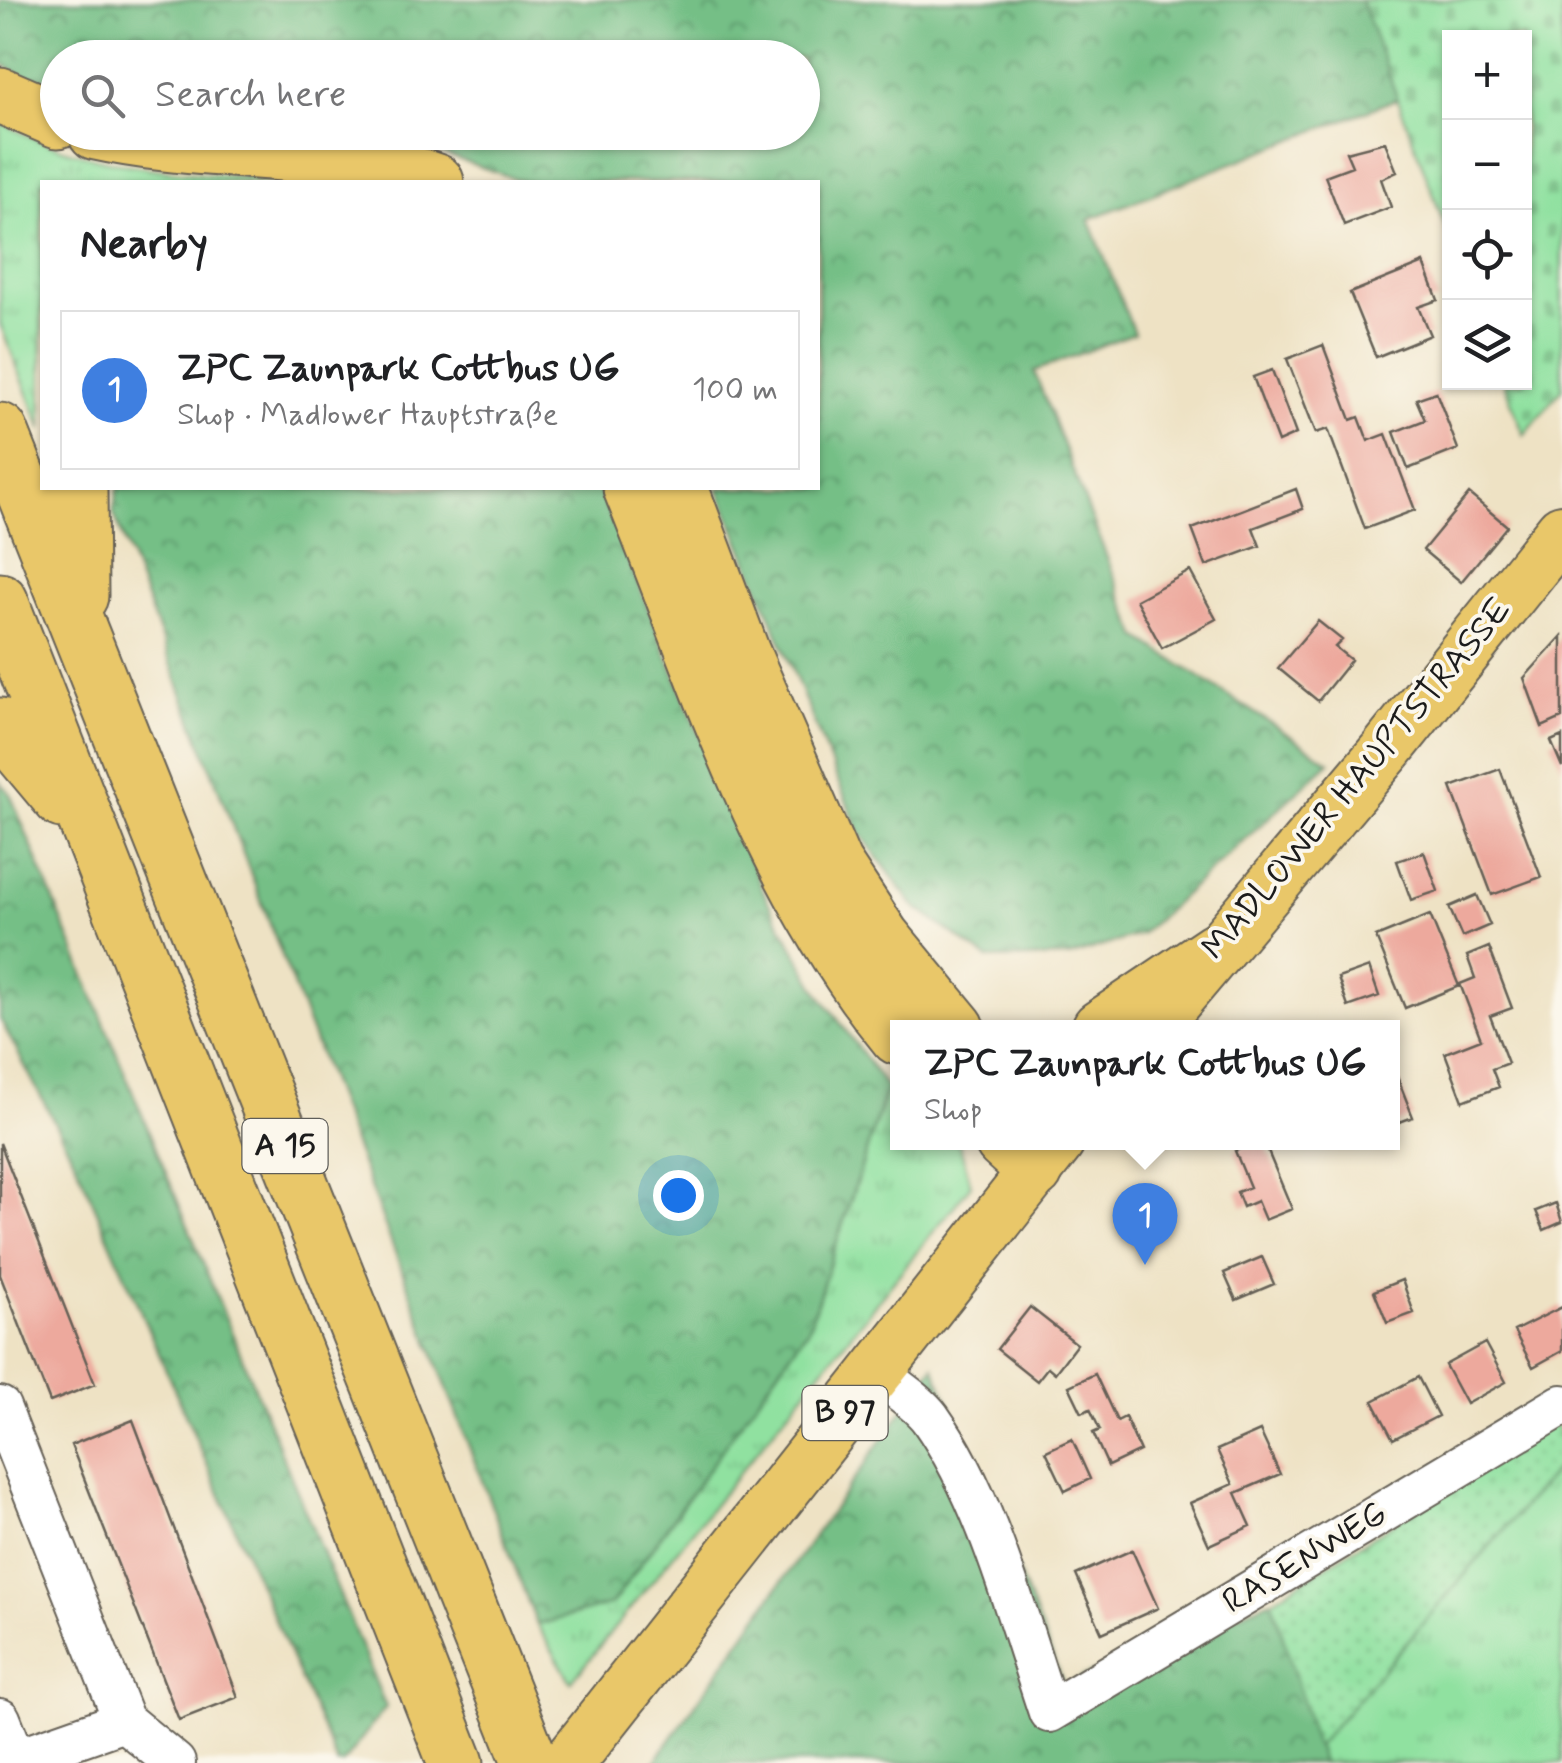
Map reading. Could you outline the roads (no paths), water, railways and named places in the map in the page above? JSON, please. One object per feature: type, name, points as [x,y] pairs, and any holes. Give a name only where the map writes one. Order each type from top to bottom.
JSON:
[{"type":"highway","points":[[0,95],[40,112]]},
{"type":"highway","points":[[220,150],[322,156],[427,180]]},
{"type":"highway","name":"A 15","points":[[0,432],[531,1763]]},
{"type":"highway","points":[[79,490],[81,634]]},
{"type":"highway","points":[[632,490],[762,814],[798,893],[833,952],[890,1027]]},
{"type":"highway","points":[[681,490],[742,652],[834,864],[882,937],[950,1020]]},
{"type":"highway","name":"A 15","points":[[0,601],[456,1763]]},
{"type":"highway","points":[[0,726],[94,839]]},
{"type":"highway","points":[[1112,1020],[1216,950]]},
{"type":"main road","name":"MADLOWER HAUPTSTRASSE","points":[[1159,1020],[1388,748],[1562,530]]},
{"type":"main road","name":"B 97","points":[[568,1763],[877,1373],[1032,1152]]},
{"type":"street","name":"RASENWEG","points":[[877,1373],[928,1415],[954,1459],[998,1561],[1049,1712],[1562,1404]]},
{"type":"street","points":[[0,1407],[124,1720],[175,1763]]},
{"type":"street","points":[[0,1720],[16,1759],[124,1720]]},
{"type":"place","name":"ZPC Zaunpark Cottbus UG","points":[[1145,1265]]}]
